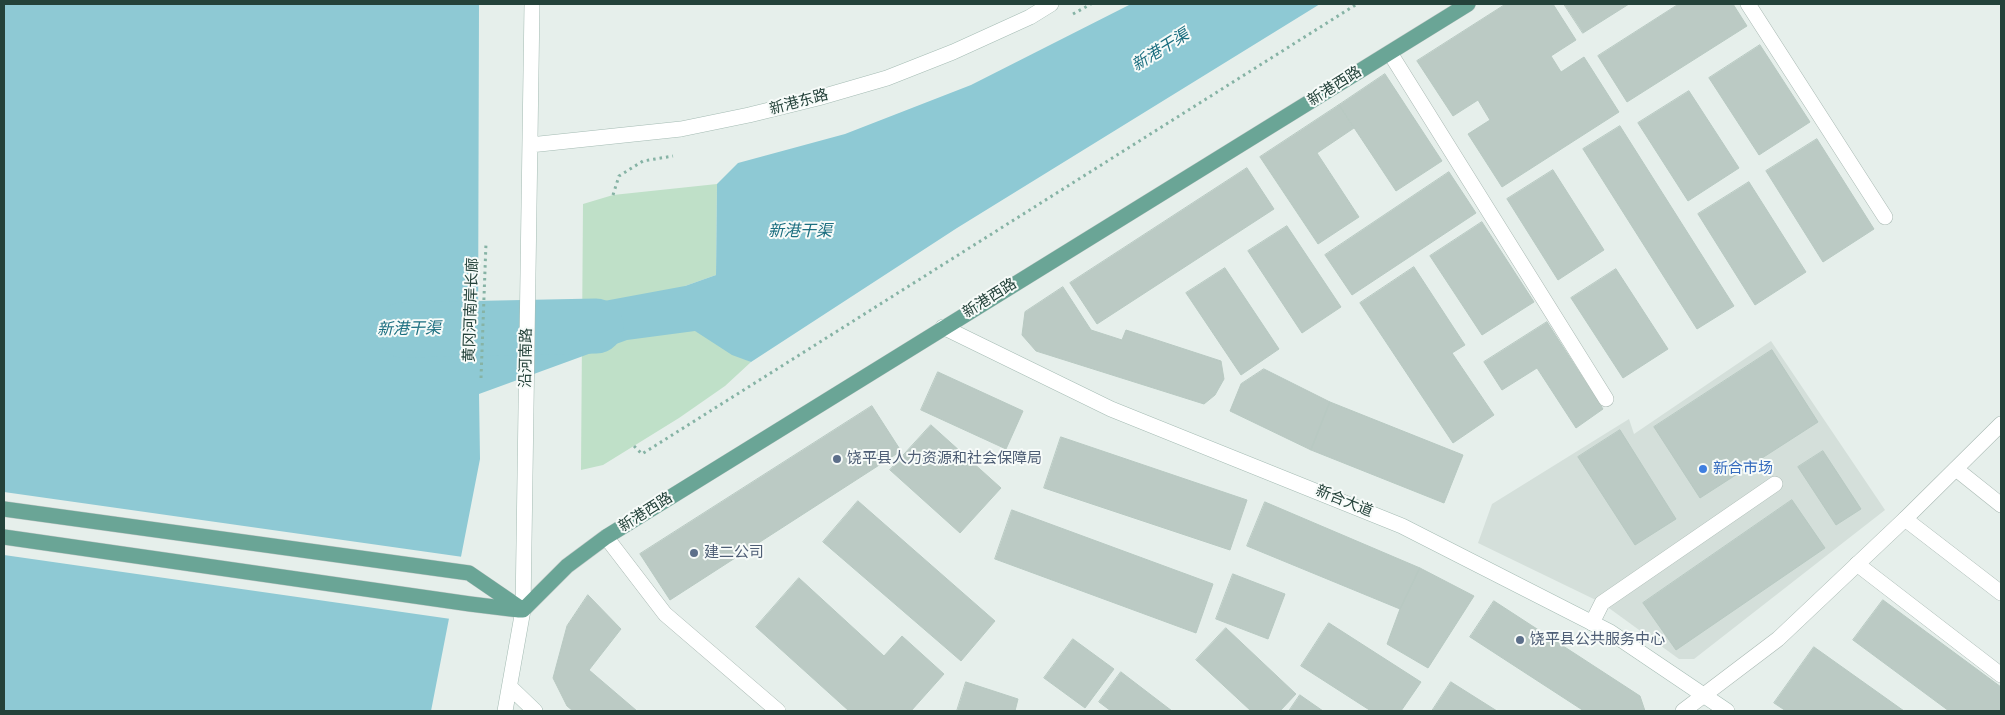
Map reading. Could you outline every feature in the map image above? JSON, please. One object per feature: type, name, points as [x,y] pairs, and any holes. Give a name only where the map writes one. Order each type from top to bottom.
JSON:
[{"type":"main road","name":"沿河南路","points":[[505,711],[524,610],[532,4]]},
{"type":"main road","name":"新港东路","points":[[530,145],[681,129],[818,98],[887,78],[953,52],[1030,17],[1052,4]]},
{"type":"main road","name":"新港西路","points":[[524,610],[567,566],[606,537],[1468,4]]},
{"type":"main road","points":[[1748,4],[1885,217]]},
{"type":"main road","points":[[1390,53],[1606,399]]},
{"type":"main road","name":"新合大道","points":[[944,328],[1111,409],[1402,526],[1610,632],[1727,711]]},
{"type":"main road","points":[[1682,711],[1778,639],[2001,424]]},
{"type":"main road","points":[[1956,469],[2001,505]]},
{"type":"main road","points":[[1592,623],[1602,603],[1775,484]]},
{"type":"main road","points":[[4,509],[468,573],[524,610]]},
{"type":"main road","points":[[1904,519],[2001,593]]},
{"type":"main road","points":[[4,537],[470,604],[524,610]]},
{"type":"main road","points":[[606,537],[665,614],[778,711]]},
{"type":"main road","points":[[1857,564],[2001,675]]},
{"type":"main road","points":[[510,687],[535,711]]},
{"type":"path","points":[[634,446],[642,454],[1357,4]]},
{"type":"path","name":"黄冈河南岸长廊","points":[[481,378],[486,243]]},
{"type":"shaded area","name":"新合市场","points":[[1771,341],[1885,510],[1694,659],[1679,659],[1602,603],[1478,543],[1492,504],[1629,419],[1634,434]]},
{"type":"green space","points":[[717,184],[716,275],[685,286],[696,331],[751,362],[725,386],[679,418],[603,465],[581,470],[583,204],[613,195]]},
{"type":"water","points":[[4,4],[479,4],[478,348],[604,301],[685,286],[716,275],[717,184],[738,163],[845,134],[971,85],[1131,4],[1320,4],[957,228],[751,362],[732,355],[695,331],[627,340],[479,394],[480,459],[431,711],[4,711]]},
{"type":"pier","points":[[4,492],[463,557],[451,619],[4,555]]},
{"type":"building","points":[[1506,4],[1553,4],[1576,40],[1551,56],[1561,72],[1584,57],[1619,112],[1502,187],[1468,134],[1490,120],[1478,100],[1453,116],[1417,61]]},
{"type":"building","points":[[1564,4],[1629,4],[1583,33]]},
{"type":"building","points":[[1679,4],[1733,4],[1747,26],[1627,102],[1598,56]]},
{"type":"building","points":[[1760,45],[1810,122],[1759,155],[1709,78]]},
{"type":"building","points":[[1385,74],[1442,161],[1396,191],[1339,105]]},
{"type":"building","points":[[1689,91],[1739,168],[1688,201],[1638,123]]},
{"type":"building","points":[[1339,105],[1354,128],[1317,153],[1359,217],[1318,244],[1260,157]]},
{"type":"building","points":[[1620,126],[1734,306],[1697,329],[1583,149]]},
{"type":"building","points":[[1817,139],[1874,229],[1823,262],[1766,171]]},
{"type":"building","points":[[1247,168],[1274,209],[1097,324],[1070,283]]},
{"type":"building","points":[[1553,170],[1604,250],[1558,280],[1507,199]]},
{"type":"building","points":[[1449,172],[1476,213],[1352,295],[1325,255]]},
{"type":"building","points":[[1749,182],[1806,272],[1755,305],[1698,214]]},
{"type":"building","points":[[1482,222],[1534,302],[1482,335],[1430,256]]},
{"type":"building","points":[[1287,226],[1341,307],[1302,333],[1248,251]]},
{"type":"building","points":[[1414,267],[1465,345],[1452,353],[1494,415],[1453,443],[1360,303]]},
{"type":"building","points":[[1225,268],[1279,349],[1241,375],[1186,293]]},
{"type":"building","points":[[1616,269],[1668,349],[1623,378],[1571,298]]},
{"type":"building","points":[[1063,287],[1091,330],[1122,340],[1126,330],[1221,361],[1224,379],[1215,395],[1204,404],[1036,351],[1022,335],[1025,312]]},
{"type":"building","points":[[1547,322],[1603,409],[1576,428],[1537,368],[1502,390],[1484,362]]},
{"type":"building","points":[[1772,350],[1818,422],[1700,498],[1654,427]]},
{"type":"building","points":[[1264,369],[1330,402],[1311,450],[1230,411],[1241,384]]},
{"type":"building","points":[[938,372],[1023,411],[1006,449],[921,410]]},
{"type":"building","points":[[1330,402],[1463,455],[1444,503],[1311,450]]},
{"type":"building","points":[[872,406],[901,451],[670,600],[640,554]]},
{"type":"building","points":[[931,425],[1001,488],[960,533],[890,470]]},
{"type":"building","points":[[1620,430],[1676,519],[1635,545],[1578,457]]},
{"type":"building","points":[[1061,437],[1247,500],[1230,550],[1044,488]]},
{"type":"building","points":[[1823,451],[1861,509],[1836,525],[1798,467]]},
{"type":"building","points":[[1792,500],[1825,548],[1676,650],[1643,603]]},
{"type":"building","points":[[858,501],[995,621],[961,661],[823,542]]},
{"type":"building","points":[[1265,502],[1420,568],[1400,609],[1247,546]]},
{"type":"building","points":[[1012,510],[1213,584],[1196,633],[995,559]]},
{"type":"building","points":[[1420,568],[1474,596],[1428,668],[1387,644],[1400,609]]},
{"type":"building","points":[[1233,574],[1285,594],[1268,639],[1216,619]]},
{"type":"building","points":[[799,578],[884,656],[902,636],[944,674],[911,711],[849,711],[756,627]]},
{"type":"building","points":[[588,595],[621,629],[589,670],[637,711],[573,711],[567,706],[553,678],[567,626]]},
{"type":"building","points":[[1883,600],[2001,687],[2001,711],[1949,711],[1853,640]]},
{"type":"building","points":[[1494,601],[1640,696],[1645,711],[1584,711],[1470,637]]},
{"type":"building","points":[[1329,623],[1421,682],[1401,711],[1371,711],[1301,666]]},
{"type":"building","points":[[1226,628],[1296,694],[1280,711],[1251,711],[1196,660]]},
{"type":"building","points":[[1073,639],[1114,669],[1085,708],[1044,678]]},
{"type":"building","points":[[1814,647],[1904,711],[1786,711],[1774,703]]},
{"type":"building","points":[[1121,672],[1172,711],[1111,711],[1099,702]]},
{"type":"building","points":[[966,682],[1018,699],[1015,711],[957,711]]},
{"type":"building","points":[[1451,682],[1497,711],[1432,711]]},
{"type":"building","points":[[1300,695],[1323,711],[1289,711]]},
{"type":"waterway","name":"新港干渠","points":[[402,330],[596,326]]},
{"type":"place","name":"饶平县人力资源和社会保障局","points":[[837,459]]},
{"type":"place","name":"新合市场","points":[[1703,469]]},
{"type":"place","name":"建二公司","points":[[694,553]]},
{"type":"place","name":"饶平县公共服务中心","points":[[1520,640]]}]
